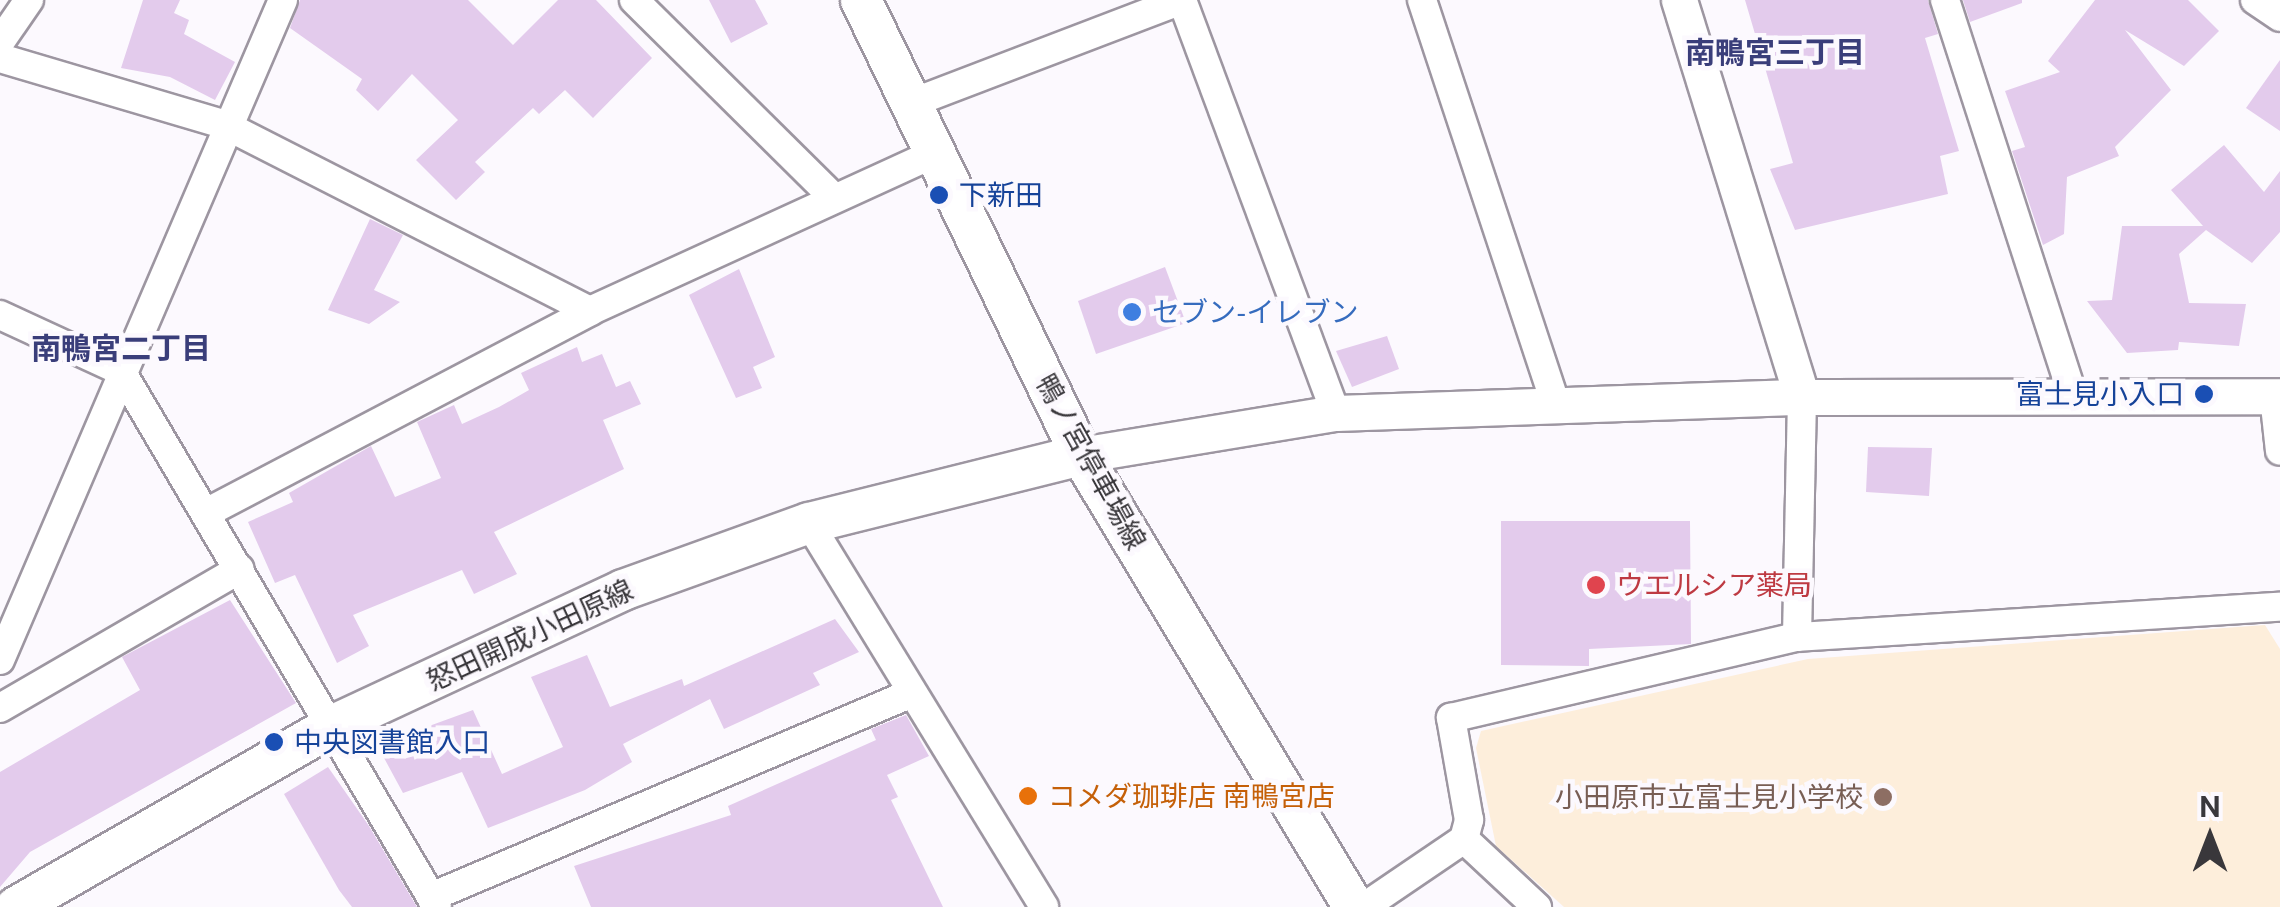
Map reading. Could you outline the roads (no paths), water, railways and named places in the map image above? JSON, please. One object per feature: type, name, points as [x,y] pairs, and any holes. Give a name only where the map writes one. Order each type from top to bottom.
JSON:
[{"type":"main road","name":"鴨ノ宮停車場線","points":[[862,0],[1081,455],[1354,907]]},
{"type":"main road","name":"怒田開成小田原線","points":[[16,907],[334,726],[623,590],[809,523],[1081,455]]},
{"type":"street","points":[[0,42],[29,0]]},
{"type":"street","points":[[0,660],[223,124],[282,0]]},
{"type":"street","points":[[634,0],[833,197]]},
{"type":"street","points":[[912,103],[1182,0],[1336,413]]},
{"type":"street","points":[[1422,0],[1554,403]]},
{"type":"street","points":[[1679,0],[1802,397],[1796,637]]},
{"type":"street","points":[[1944,0],[2073,396]]},
{"type":"street","points":[[2255,0],[2280,17]]},
{"type":"street","points":[[0,58],[223,124],[590,310]]},
{"type":"street","points":[[206,513],[590,310],[937,152]]},
{"type":"street","points":[[0,315],[120,371],[334,726],[434,902],[912,692]]},
{"type":"street","points":[[1081,455],[1336,413],[1802,397],[2073,396],[2277,396],[2280,451]]},
{"type":"street","points":[[809,523],[1044,907]]},
{"type":"street","points":[[0,708],[240,569]]},
{"type":"street","points":[[1364,907],[1464,839],[1470,820],[1450,718],[1796,637],[2280,607]]},
{"type":"street","points":[[1464,839],[1537,907]]},
{"type":"place","name":"下新田","points":[[939,195]]},
{"type":"place","name":"セブン-イレブン","points":[[1132,312]]},
{"type":"place","name":"富士見小入口","points":[[2204,394]]},
{"type":"place","name":"ウエルシア薬局","points":[[1596,585]]},
{"type":"place","name":"中央図書館入口","points":[[274,742]]},
{"type":"place","name":"コメダ珈琲店 南鴨宮店","points":[[1028,796]]},
{"type":"place","name":"小田原市立富士見小学校","points":[[1883,797]]},
{"type":"district","name":"南鴨宮三丁目","points":[[1775,52]]},
{"type":"district","name":"南鴨宮二丁目","points":[[121,348]]}]
